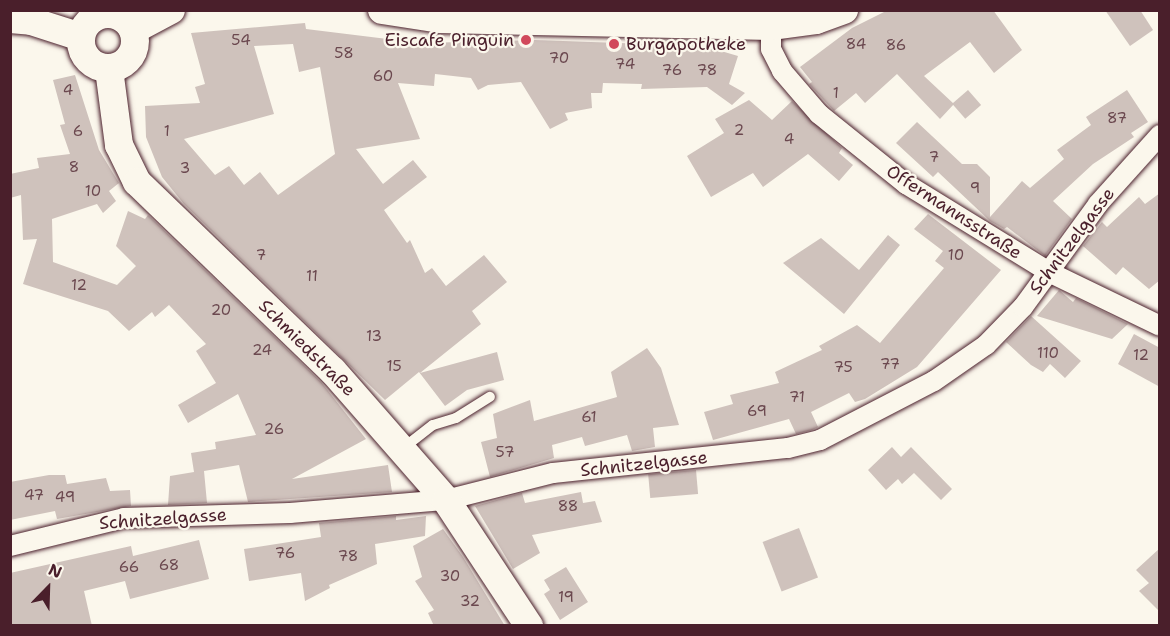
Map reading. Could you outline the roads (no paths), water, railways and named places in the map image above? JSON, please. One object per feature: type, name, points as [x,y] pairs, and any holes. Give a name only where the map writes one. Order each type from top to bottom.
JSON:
[{"type":"main road","points":[[133,30],[171,10]]},
{"type":"main road","points":[[382,10],[440,15],[771,26],[816,20],[844,10]]},
{"type":"main road","points":[[105,14],[121,17],[133,30],[136,39],[131,57],[109,69],[90,62],[81,37],[89,21],[105,14]]},
{"type":"main road","points":[[10,19],[31,21],[81,37]]},
{"type":"main road","name":"Schmiedstraße","points":[[109,69],[118,146],[137,182],[333,370],[446,500],[529,626]]},
{"type":"street","name":"Offermannsstraße","points":[[771,26],[771,49],[782,71],[819,114],[906,184],[1049,272],[1160,326]]},
{"type":"street","name":"Schnitzelgasse","points":[[10,546],[124,518],[290,513],[446,500],[553,473],[788,448],[820,440],[934,381],[986,345],[1049,272],[1098,204],[1160,135]]},
{"type":"lane","points":[[402,449],[433,425],[456,418],[490,397]]},
{"type":"place","name":"Eiscafe Pinguin","points":[[526,40]]},
{"type":"place","name":"Burgapotheke","points":[[614,44]]}]
